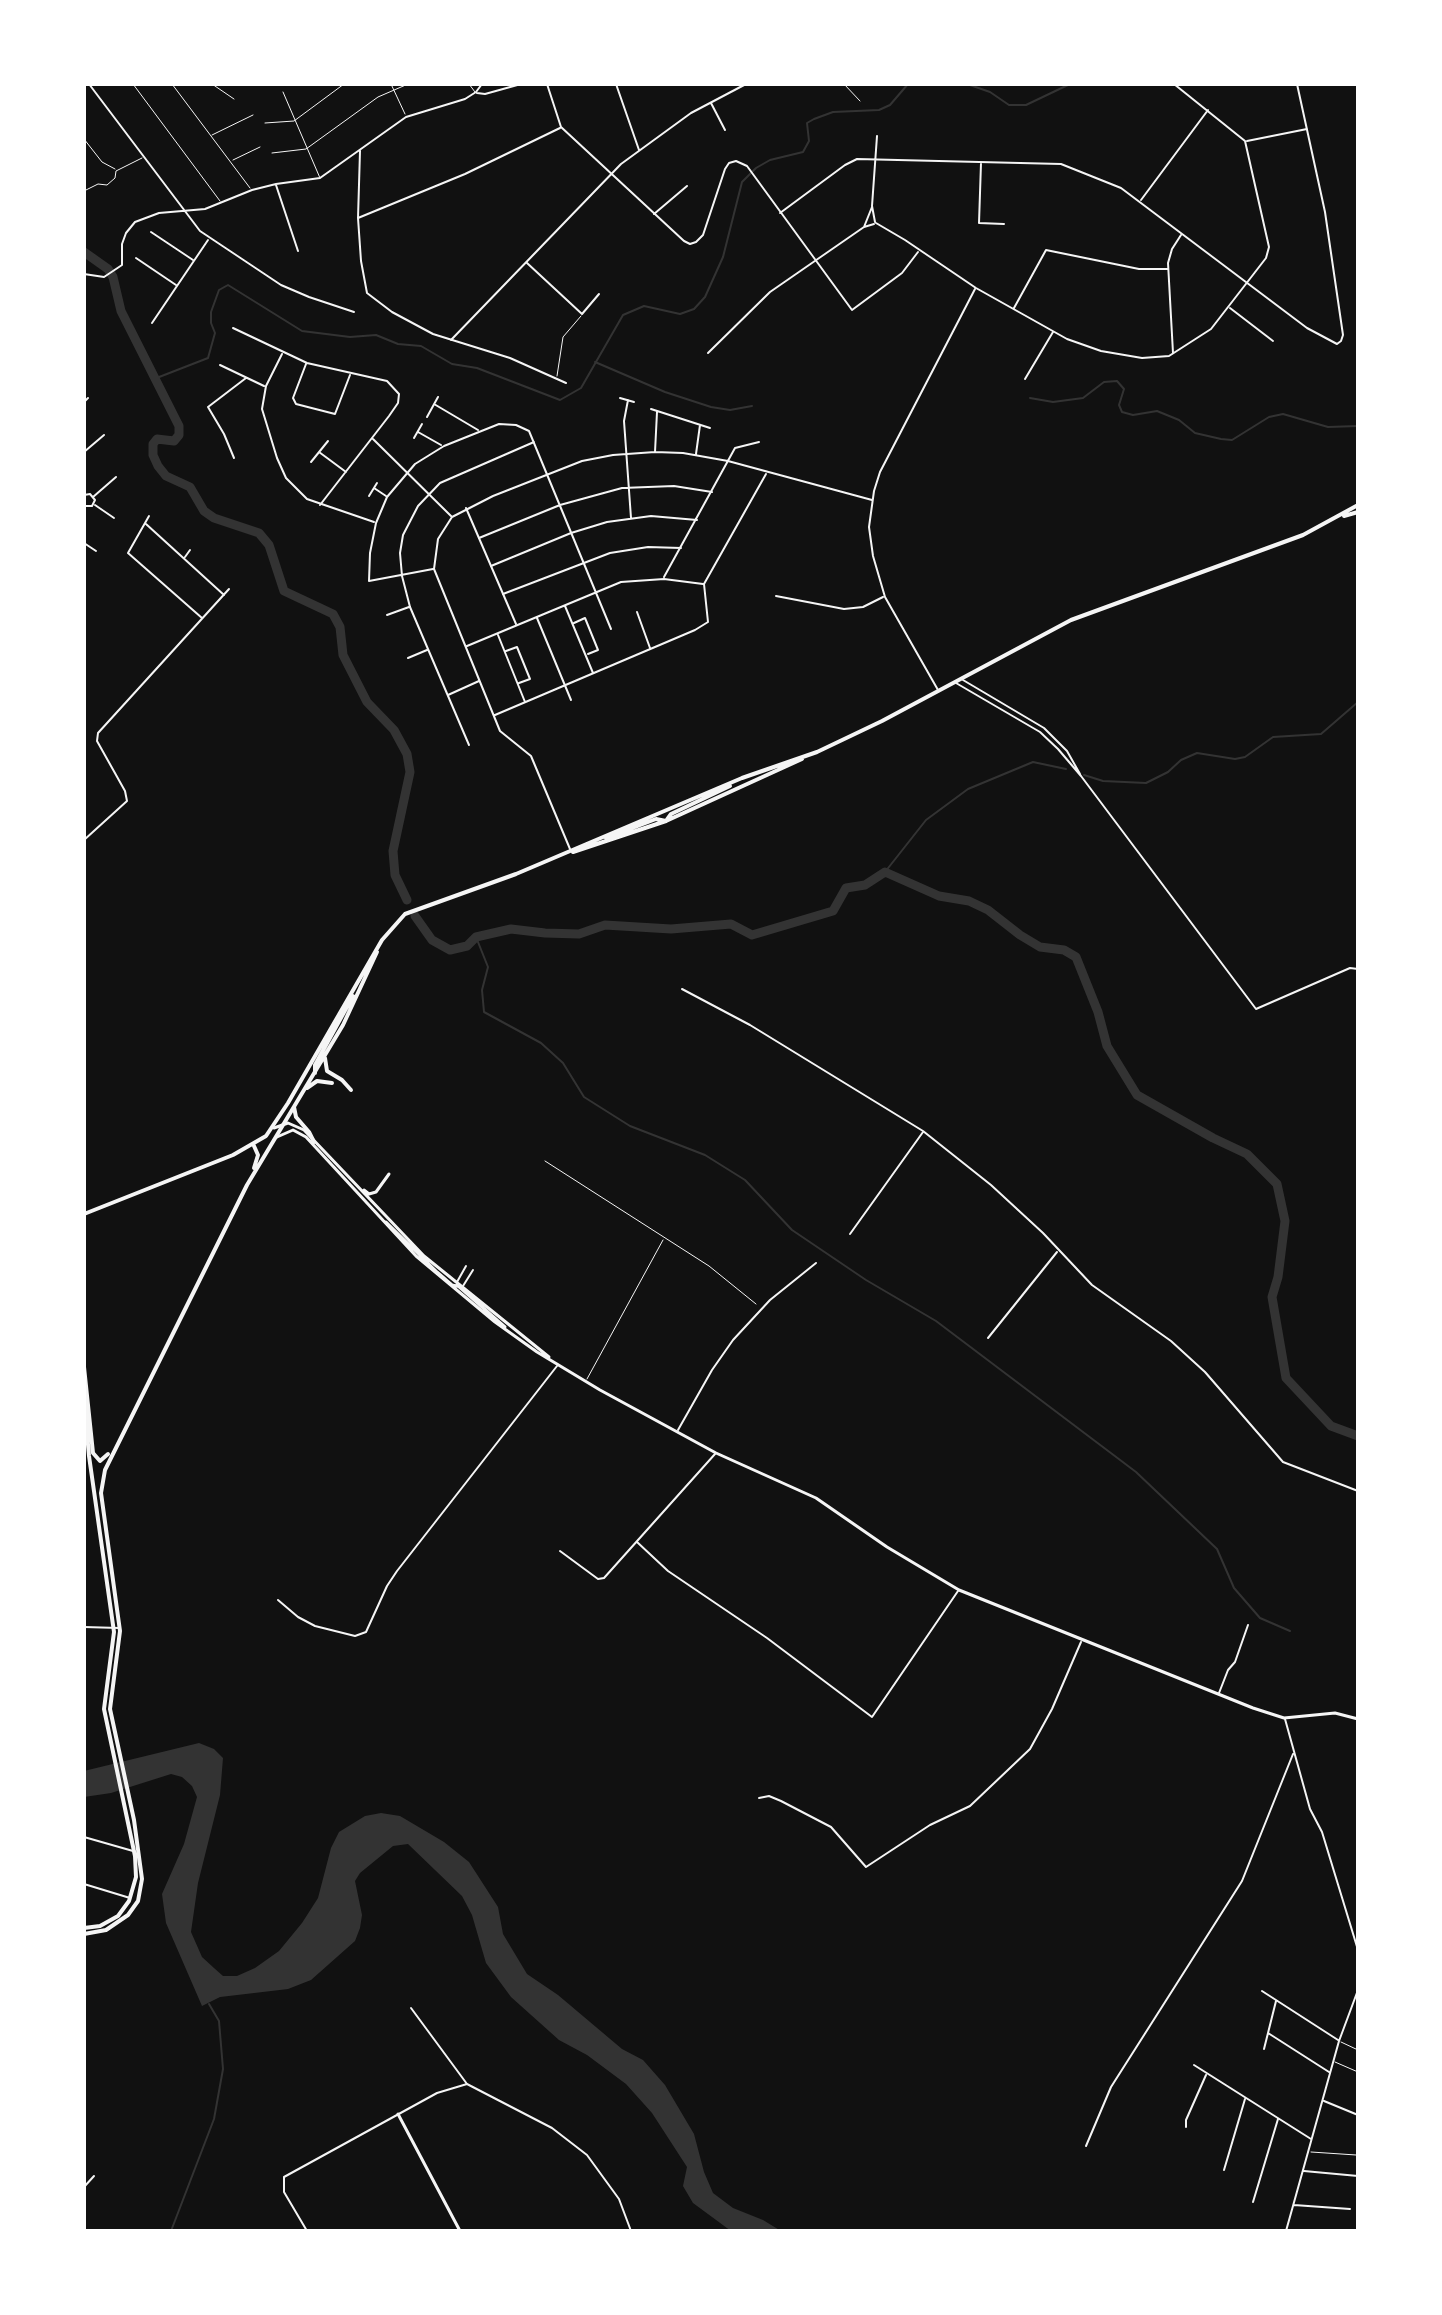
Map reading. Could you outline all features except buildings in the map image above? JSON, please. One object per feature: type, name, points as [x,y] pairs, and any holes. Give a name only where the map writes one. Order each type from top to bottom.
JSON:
[{"type":"main road","points":[[1342,516],[1358,510]]},
{"type":"main road","points":[[270,1130],[382,940],[399,918],[571,852],[666,821],[863,731],[1071,620],[1140,592],[1250,556],[1358,510]]},
{"type":"main road","points":[[571,852],[742,778],[817,752]]},
{"type":"main road","points":[[666,821],[671,814],[707,799],[742,778]]},
{"type":"main road","points":[[582,846],[656,819],[666,821]]},
{"type":"main road","points":[[84,1934],[100,1932],[115,1925],[134,1909],[142,1879],[110,1698],[117,1628],[101,1493],[105,1470],[247,1185],[358,996],[382,940]]},
{"type":"main road","points":[[315,1073],[315,1065],[347,1010],[363,972]]},
{"type":"main road","points":[[326,1053],[324,1065],[327,1071],[351,1090]]},
{"type":"main road","points":[[300,1095],[317,1081],[332,1083]]},
{"type":"main road","points":[[295,1103],[296,1117],[314,1142]]},
{"type":"main road","points":[[84,1214],[253,1145],[282,1123],[299,1127],[424,1256],[558,1364]]},
{"type":"main road","points":[[263,1156],[281,1133],[297,1131],[433,1272],[518,1339],[586,1381],[716,1453],[816,1498],[959,1590],[1253,1708],[1284,1718],[1335,1713],[1358,1719]]},
{"type":"main road","points":[[247,1185],[258,1158],[253,1145]]},
{"type":"main road","points":[[336,1164],[369,1194],[376,1192],[389,1174]]},
{"type":"main road","points":[[363,1200],[376,1207],[380,1218],[423,1260],[459,1285],[518,1339]]},
{"type":"main road","points":[[84,1367],[94,1457],[103,1460],[118,1439]]},
{"type":"main road","points":[[84,1398],[89,1456],[117,1628],[104,1699],[106,1727],[134,1851],[136,1877],[131,1898],[124,1910],[100,1926],[84,1928]]},
{"type":"main road","points":[[398,2114],[460,2231]]},
{"type":"street","points":[[89,84],[183,212],[209,239],[281,285],[354,312]]},
{"type":"street","points":[[84,274],[104,277],[118,268],[126,233],[135,222],[159,213],[183,212],[221,203],[276,184],[320,178],[406,117],[465,99],[482,84]]},
{"type":"street","points":[[476,92],[485,94],[521,84]]},
{"type":"street","points":[[547,84],[561,127],[690,244],[703,235],[725,169],[729,163],[736,161],[747,166],[852,310],[902,273],[919,251]]},
{"type":"street","points":[[616,84],[639,150]]},
{"type":"street","points":[[451,340],[639,150],[710,102],[745,84]]},
{"type":"street","points":[[877,136],[872,206],[876,223],[976,288],[1085,346],[1142,358],[1163,357],[1211,329],[1266,258],[1269,247],[1245,141],[1174,84]]},
{"type":"street","points":[[780,213],[857,159],[1061,164],[1121,188],[1307,328],[1337,344],[1343,335],[1325,212],[1297,84]]},
{"type":"street","points":[[710,102],[725,130]]},
{"type":"street","points":[[1140,201],[1208,110]]},
{"type":"street","points":[[358,218],[465,174],[561,127]]},
{"type":"street","points":[[1245,141],[1308,128]]},
{"type":"street","points":[[360,151],[358,218],[367,293],[392,312],[433,334],[510,358],[566,383]]},
{"type":"street","points":[[981,161],[979,223],[1004,224]]},
{"type":"street","points":[[276,184],[298,251]]},
{"type":"street","points":[[654,214],[687,186]]},
{"type":"street","points":[[864,227],[872,206]]},
{"type":"street","points":[[708,353],[762,299],[864,227],[876,223]]},
{"type":"street","points":[[151,232],[193,261]]},
{"type":"street","points":[[1173,353],[1168,269],[1172,249],[1182,234]]},
{"type":"street","points":[[152,323],[209,239]]},
{"type":"street","points":[[1014,309],[1045,250],[1139,269],[1168,269]]},
{"type":"street","points":[[136,258],[177,286]]},
{"type":"street","points":[[526,262],[582,314],[599,294]]},
{"type":"street","points":[[939,691],[885,597],[873,556],[869,527],[872,500],[882,468],[976,288]]},
{"type":"street","points":[[1229,307],[1273,341]]},
{"type":"street","points":[[233,328],[307,363],[387,381],[399,394],[398,403],[373,439],[320,505]]},
{"type":"street","points":[[1025,379],[1054,331]]},
{"type":"street","points":[[282,353],[266,386],[262,409],[281,468],[296,491],[320,505],[376,523]]},
{"type":"street","points":[[307,363],[293,401],[332,413],[338,412],[351,373]]},
{"type":"street","points":[[220,365],[266,386]]},
{"type":"street","points":[[234,458],[208,407],[246,378]]},
{"type":"street","points":[[427,417],[438,397]]},
{"type":"street","points":[[84,402],[88,398]]},
{"type":"street","points":[[620,398],[634,402]]},
{"type":"street","points":[[628,400],[624,421],[631,518]]},
{"type":"street","points":[[434,404],[480,431]]},
{"type":"street","points":[[651,409],[710,428]]},
{"type":"street","points":[[655,452],[657,411]]},
{"type":"street","points":[[434,569],[369,581],[376,523],[387,497],[407,471],[424,457],[480,431],[507,423],[529,431],[611,629]]},
{"type":"street","points":[[414,438],[422,424]]},
{"type":"street","points":[[696,456],[700,425]]},
{"type":"street","points":[[418,432],[444,446]]},
{"type":"street","points":[[84,452],[104,435]]},
{"type":"street","points":[[373,439],[452,517]]},
{"type":"street","points":[[311,462],[328,441]]},
{"type":"street","points":[[469,745],[410,607],[402,576],[400,553],[403,535],[408,520],[429,493],[448,479],[534,442]]},
{"type":"street","points":[[664,579],[735,448],[759,442]]},
{"type":"street","points":[[319,452],[346,472]]},
{"type":"street","points":[[571,852],[531,756],[500,731],[434,569],[438,539],[452,517],[466,508],[582,461],[655,452],[728,461],[872,500]]},
{"type":"street","points":[[494,715],[708,622],[704,584],[767,473]]},
{"type":"street","points":[[93,497],[116,477]]},
{"type":"street","points":[[369,496],[377,483]]},
{"type":"street","points":[[479,538],[560,505],[628,488],[674,486],[712,492]]},
{"type":"street","points":[[374,488],[387,497]]},
{"type":"street","points":[[84,494],[93,497]]},
{"type":"street","points":[[93,497],[94,504],[114,518]]},
{"type":"street","points":[[84,506],[94,504]]},
{"type":"street","points":[[466,508],[517,625]]},
{"type":"street","points":[[149,516],[128,553],[202,619]]},
{"type":"street","points":[[491,566],[571,533],[607,522],[651,516],[697,520]]},
{"type":"street","points":[[145,523],[224,595]]},
{"type":"street","points":[[84,543],[96,551]]},
{"type":"street","points":[[503,594],[583,562],[631,549],[681,548]]},
{"type":"street","points":[[184,558],[190,550]]},
{"type":"street","points":[[466,647],[621,582],[664,579],[704,584]]},
{"type":"street","points":[[84,840],[127,801],[125,791],[97,741],[98,733],[229,589]]},
{"type":"street","points":[[776,596],[844,609],[863,607],[885,597]]},
{"type":"street","points":[[565,605],[593,673]]},
{"type":"street","points":[[387,615],[410,607]]},
{"type":"street","points":[[637,612],[651,649]]},
{"type":"street","points":[[537,617],[571,700]]},
{"type":"street","points":[[573,624],[585,618],[598,650],[586,655]]},
{"type":"street","points":[[497,633],[525,702]]},
{"type":"street","points":[[505,651],[517,647],[530,679],[517,684]]},
{"type":"street","points":[[408,658],[428,650]]},
{"type":"street","points":[[448,695],[480,681]]},
{"type":"street","points":[[958,681],[1040,732],[1081,776],[1256,1009],[1350,968],[1358,969]]},
{"type":"street","points":[[958,681],[1044,728],[1067,751],[1081,776]]},
{"type":"street","points":[[682,989],[750,1025],[923,1131],[991,1185],[1043,1233],[1092,1285],[1171,1341],[1205,1372],[1283,1462],[1358,1491]]},
{"type":"street","points":[[850,1234],[923,1131]]},
{"type":"street","points":[[988,1338],[1058,1250]]},
{"type":"street","points":[[677,1432],[733,1340],[770,1300],[816,1263]]},
{"type":"street","points":[[459,1285],[466,1266]]},
{"type":"street","points":[[459,1285],[473,1270]]},
{"type":"street","points":[[278,1600],[298,1617],[315,1626],[355,1636],[366,1632],[397,1571],[558,1364]]},
{"type":"street","points":[[560,1551],[601,1579],[716,1453]]},
{"type":"street","points":[[637,1542],[659,1564],[767,1638],[872,1717],[959,1590]]},
{"type":"street","points":[[1219,1693],[1228,1670],[1235,1662],[1248,1625]]},
{"type":"street","points":[[84,1627],[117,1628]]},
{"type":"street","points":[[759,1798],[769,1796],[831,1827],[866,1867],[930,1825],[970,1806],[1030,1749],[1052,1709],[1083,1638]]},
{"type":"street","points":[[1284,1718],[1310,1809],[1322,1832],[1358,1950]]},
{"type":"street","points":[[1086,2146],[1111,2087],[1242,1881],[1293,1754]]},
{"type":"street","points":[[84,1837],[134,1851]]},
{"type":"street","points":[[84,1884],[131,1898]]},
{"type":"street","points":[[1286,2231],[1339,2041],[1358,1990]]},
{"type":"street","points":[[1262,1991],[1339,2041]]},
{"type":"street","points":[[1264,2049],[1276,2001]]},
{"type":"street","points":[[411,2008],[467,2084],[552,2128],[587,2155],[619,2199],[631,2231]]},
{"type":"street","points":[[1268,2033],[1330,2073]]},
{"type":"street","points":[[1194,2065],[1312,2140]]},
{"type":"street","points":[[1186,2127],[1186,2120],[1207,2073]]},
{"type":"street","points":[[307,2231],[284,2192],[284,2177],[437,2093],[467,2084]]},
{"type":"street","points":[[1224,2170],[1246,2098]]},
{"type":"street","points":[[1323,2100],[1358,2115]]},
{"type":"street","points":[[1253,2202],[1278,2118]]},
{"type":"street","points":[[1303,2171],[1358,2176]]},
{"type":"street","points":[[84,2187],[94,2176]]},
{"type":"street","points":[[1293,2205],[1350,2209]]},
{"type":"lane","points":[[133,84],[221,203]]},
{"type":"lane","points":[[172,84],[252,190]]},
{"type":"lane","points":[[212,84],[234,99]]},
{"type":"lane","points":[[265,123],[294,121],[344,84]]},
{"type":"lane","points":[[391,84],[406,117]]},
{"type":"lane","points":[[272,153],[306,149],[366,105],[408,84]]},
{"type":"lane","points":[[469,84],[476,92]]},
{"type":"lane","points":[[844,84],[860,101]]},
{"type":"lane","points":[[283,92],[320,178]]},
{"type":"lane","points":[[212,135],[253,115]]},
{"type":"lane","points":[[84,139],[102,162],[116,171]]},
{"type":"lane","points":[[231,161],[260,147]]},
{"type":"lane","points":[[84,191],[98,184],[110,183],[116,171],[145,157]]},
{"type":"lane","points":[[556,378],[563,337],[582,314]]},
{"type":"lane","points":[[545,1161],[709,1266],[756,1304]]},
{"type":"lane","points":[[586,1381],[664,1237]]},
{"type":"lane","points":[[1353,2001],[1358,2006]]},
{"type":"lane","points":[[1339,2041],[1358,2050]]},
{"type":"lane","points":[[1333,2062],[1358,2072]]},
{"type":"lane","points":[[1309,2152],[1356,2155]]},
{"type":"shaded area","points":[[199,1743],[214,1749],[223,1758],[220,1795],[198,1883],[191,1932],[202,1957],[223,1976],[237,1976],[255,1968],[279,1951],[302,1923],[318,1898],[331,1848],[339,1832],[365,1816],[381,1813],[400,1816],[444,1842],[469,1862],[498,1907],[503,1934],[527,1974],[558,1995],[622,2049],[643,2060],[665,2085],[694,2134],[713,2193],[733,2208],[781,2231],[731,2231],[693,2203],[683,2186],[687,2167],[652,2113],[626,2084],[587,2055],[559,2040],[511,1997],[486,1963],[472,1915],[462,1896],[408,1844],[393,1846],[360,1873],[355,1881],[362,1915],[355,1941],[311,1980],[288,1989],[220,1997],[202,2006],[166,1923],[162,1894],[184,1844],[197,1797],[192,1786],[182,1777],[171,1774],[111,1793],[84,1797],[84,1771]]},
{"type":"waterway","points":[[154,379],[208,358],[215,333],[211,312],[219,290],[228,285],[302,331],[350,337],[376,335],[398,344],[421,346],[452,364],[477,368],[560,400],[581,388],[623,315],[644,306],[680,314],[694,309],[705,297],[723,257],[742,182],[756,168],[770,160],[803,152],[809,141],[807,123],[814,119],[833,112],[879,110],[890,105],[908,84]]},
{"type":"waterway","points":[[967,84],[990,92],[1009,105],[1026,105],[1070,84]]},
{"type":"waterway","points":[[84,252],[108,269],[113,277],[121,311],[179,426],[179,435],[174,441],[157,439],[153,444],[153,455],[158,466],[166,476],[190,487],[204,511],[214,518],[259,533],[269,545],[284,591],[333,614],[340,627],[343,655],[367,702],[394,730],[407,754],[410,772],[393,851],[395,875],[407,900]]},
{"type":"waterway","points":[[595,362],[665,392],[711,407],[730,410],[752,406]]},
{"type":"waterway","points":[[1030,398],[1053,402],[1083,398],[1104,382],[1117,381],[1124,389],[1119,405],[1122,412],[1133,415],[1157,411],[1179,420],[1195,433],[1232,440],[1269,417],[1283,414],[1328,427],[1358,426]]},
{"type":"waterway","points":[[1084,775],[1103,781],[1146,783],[1197,753],[1235,759],[1245,757],[1273,737],[1321,734],[1358,702]]},
{"type":"waterway","points":[[885,872],[926,820],[968,789],[1033,762],[1066,769]]},
{"type":"waterway","points":[[415,916],[432,940],[450,950],[467,946],[476,937],[511,929],[579,934],[605,925],[671,929],[731,924],[752,935],[833,911],[846,888],[865,885],[885,872],[939,896],[969,901],[988,910],[1040,947],[1064,950],[1076,957],[1098,1012],[1107,1046],[1137,1095],[1247,1154],[1277,1184],[1285,1221],[1278,1277],[1272,1297],[1286,1378],[1331,1426],[1358,1436]]},
{"type":"waterway","points":[[476,937],[488,967],[482,990],[484,1012],[541,1043],[563,1063],[584,1097],[630,1126],[705,1155],[745,1180],[792,1230],[866,1280],[936,1321],[1136,1472],[1217,1549],[1234,1588],[1260,1618],[1290,1631]]},
{"type":"waterway","points":[[171,2231],[214,2119],[223,2069],[219,2021],[209,2004]]}]
